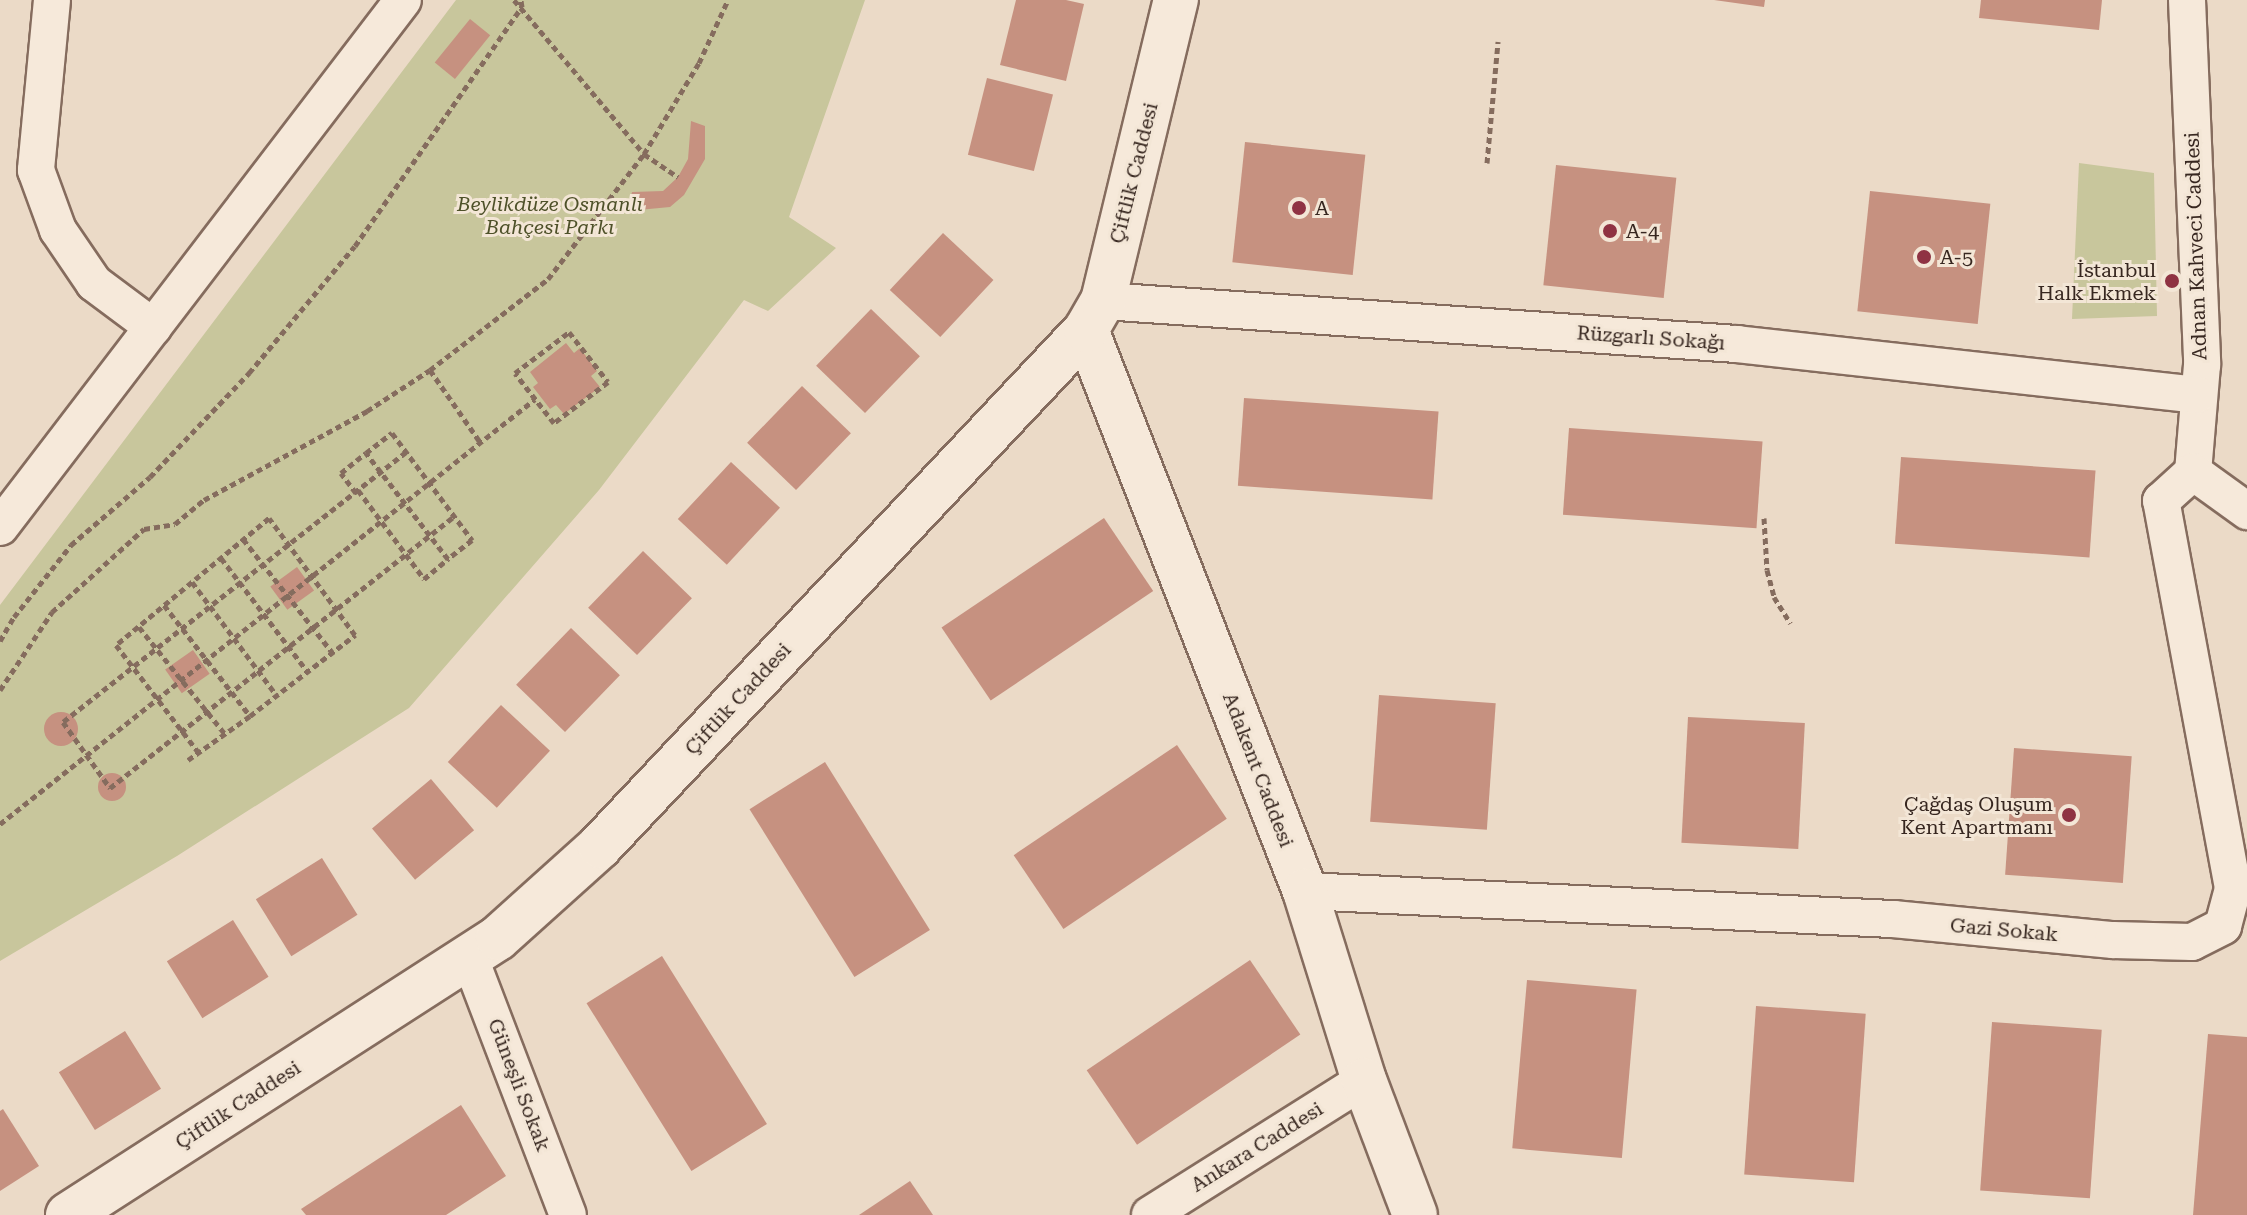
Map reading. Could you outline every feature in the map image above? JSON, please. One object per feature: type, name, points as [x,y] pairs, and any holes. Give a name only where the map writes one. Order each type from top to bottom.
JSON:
[{"type":"street","points":[[52,0],[36,170],[58,230],[94,283],[153,327]]},
{"type":"street","points":[[0,527],[403,0]]},
{"type":"street","name":"Çiftlik Caddesi","points":[[68,1215],[498,938],[600,846],[1094,315],[1176,0]]},
{"type":"street","name":"Adnan Kahveci Caddesi","points":[[2187,0],[2202,365],[2197,395],[2193,472]]},
{"type":"street","name":"Rüzgarlı Sokağı","points":[[1094,315],[1737,344],[2197,395]]},
{"type":"street","name":"Adakent Caddesi","points":[[1094,315],[1305,891],[1364,1080],[1415,1215]]},
{"type":"street","points":[[2193,472],[2247,511]]},
{"type":"street","name":"Gazi Sokak","points":[[1305,891],[1893,919],[2113,940],[2192,942],[2223,926],[2233,888],[2161,501],[2193,472]]},
{"type":"street","name":"Güneşli Sokak","points":[[469,956],[568,1215]]},
{"type":"street","name":"Ankara Caddesi","points":[[1150,1215],[1364,1080]]},
{"type":"path","points":[[514,0],[521,4],[644,154],[678,177]]},
{"type":"path","points":[[0,690],[52,612],[144,529],[175,524],[204,500],[312,443],[430,370],[548,279],[644,154],[699,63],[728,0]]},
{"type":"path","points":[[0,641],[14,617],[71,545],[150,477],[249,373],[355,246],[521,4]]},
{"type":"path","points":[[1487,163],[1498,41]]},
{"type":"path","points":[[569,332],[608,382],[554,423],[535,399],[515,373],[569,332]]},
{"type":"path","points":[[430,370],[480,442]]},
{"type":"path","points":[[0,824],[535,399]]},
{"type":"path","points":[[392,433],[406,452],[472,540],[424,579],[381,520],[341,473],[392,433]]},
{"type":"path","points":[[406,452],[63,722],[110,788],[454,516]]},
{"type":"path","points":[[366,453],[448,559]]},
{"type":"path","points":[[188,760],[355,635],[269,518],[116,645],[198,752]]},
{"type":"path","points":[[1764,518],[1767,570],[1774,597],[1790,623]]},
{"type":"path","points":[[243,539],[332,652]]},
{"type":"path","points":[[221,558],[307,671]]},
{"type":"path","points":[[192,582],[277,696]]},
{"type":"path","points":[[164,605],[250,716]]},
{"type":"path","points":[[139,627],[225,734]]},
{"type":"green space","name":"Beylikdüze Osmanlı Bahçesi Parkı","points":[[456,0],[865,0],[789,217],[836,248],[768,311],[744,300],[599,490],[409,708],[177,856],[0,961],[0,605]]},
{"type":"green space","points":[[2079,163],[2154,173],[2157,316],[2072,319]]},
{"type":"building","points":[[1016,0],[1066,0],[1084,4],[1066,81],[1000,65]]},
{"type":"building","points":[[1714,0],[1765,0],[1764,7]]},
{"type":"building","points":[[1981,0],[2102,0],[2099,30],[1979,18]]},
{"type":"building","points":[[470,19],[490,35],[455,79],[435,63]]},
{"type":"building","points":[[987,78],[1053,94],[1034,171],[968,155]]},
{"type":"building","points":[[691,121],[705,126],[705,159],[684,195],[670,207],[628,211],[632,192],[663,191],[678,177],[688,159]]},
{"type":"building","name":"A","points":[[1245,142],[1365,155],[1353,275],[1232,262]]},
{"type":"building","name":"A-4","points":[[1556,165],[1676,178],[1664,298],[1543,285]]},
{"type":"building","name":"A-5","points":[[1870,191],[1990,204],[1978,324],[1857,311]]},
{"type":"building","points":[[943,233],[993,280],[940,337],[890,290]]},
{"type":"building","points":[[871,309],[920,356],[865,413],[816,366]]},
{"type":"building","points":[[566,343],[574,353],[580,348],[597,371],[591,376],[600,387],[564,414],[556,405],[550,409],[533,387],[538,383],[530,372]]},
{"type":"building","points":[[802,386],[851,433],[796,490],[747,443]]},
{"type":"building","points":[[1244,398],[1439,412],[1432,499],[1238,486]]},
{"type":"building","points":[[1569,428],[1763,442],[1756,528],[1563,515]]},
{"type":"building","points":[[1901,457],[2096,471],[2089,557],[1895,544]]},
{"type":"building","points":[[731,462],[780,508],[727,565],[678,519]]},
{"type":"building","points":[[1104,518],[1153,591],[991,701],[942,628]]},
{"type":"building","points":[[643,551],[692,598],[637,655],[588,608]]},
{"type":"building","points":[[297,567],[314,590],[287,610],[270,586]]},
{"type":"building","points":[[571,628],[620,675],[565,732],[516,685]]},
{"type":"building","points":[[193,650],[210,674],[182,693],[165,670]]},
{"type":"building","points":[[1379,695],[1496,703],[1487,830],[1370,822]]},
{"type":"building","points":[[501,705],[550,751],[497,808],[448,762]]},
{"type":"building","points":[[61,712],[73,717],[78,729],[73,741],[61,746],[49,741],[44,729],[49,717]]},
{"type":"building","points":[[1688,717],[1805,723],[1798,849],[1681,843]]},
{"type":"building","points":[[1177,745],[1227,819],[1063,929],[1014,855]]},
{"type":"building","name":"Çağdaş Oluşum Kent Apartmanı","points":[[2014,748],[2132,756],[2123,883],[2005,875]]},
{"type":"building","points":[[825,762],[930,930],[854,977],[750,809]]},
{"type":"building","points":[[112,773],[122,777],[126,787],[122,797],[112,801],[102,797],[98,787],[102,777]]},
{"type":"building","points":[[431,779],[474,830],[415,880],[372,828]]},
{"type":"building","points":[[322,858],[358,915],[291,956],[256,899]]},
{"type":"building","points":[[233,920],[269,977],[202,1018],[167,961]]},
{"type":"building","points":[[662,956],[767,1124],[691,1171],[587,1003]]},
{"type":"building","points":[[1250,960],[1300,1035],[1137,1145],[1087,1070]]},
{"type":"building","points":[[1527,980],[1637,990],[1622,1158],[1512,1148]]},
{"type":"building","points":[[1756,1006],[1866,1014],[1854,1182],[1744,1175]]},
{"type":"building","points":[[1992,1022],[2102,1030],[2090,1198],[1980,1191]]},
{"type":"building","points":[[125,1031],[161,1089],[95,1130],[59,1072]]},
{"type":"building","points":[[2208,1034],[2247,1037],[2247,1215],[2193,1215]]},
{"type":"building","points":[[461,1105],[506,1176],[446,1215],[306,1215],[301,1209]]},
{"type":"building","points":[[3,1109],[39,1166],[0,1191],[0,1111]]},
{"type":"building","points":[[910,1181],[933,1215],[859,1215]]},
{"type":"place","name":"A","points":[[1299,208]]},
{"type":"place","name":"A-4","points":[[1610,231]]},
{"type":"place","name":"A-5","points":[[1924,257]]},
{"type":"place","name":"İstanbul Halk Ekmek","points":[[2172,281]]},
{"type":"place","name":"Çağdaş Oluşum Kent Apartmanı","points":[[2069,815]]}]
